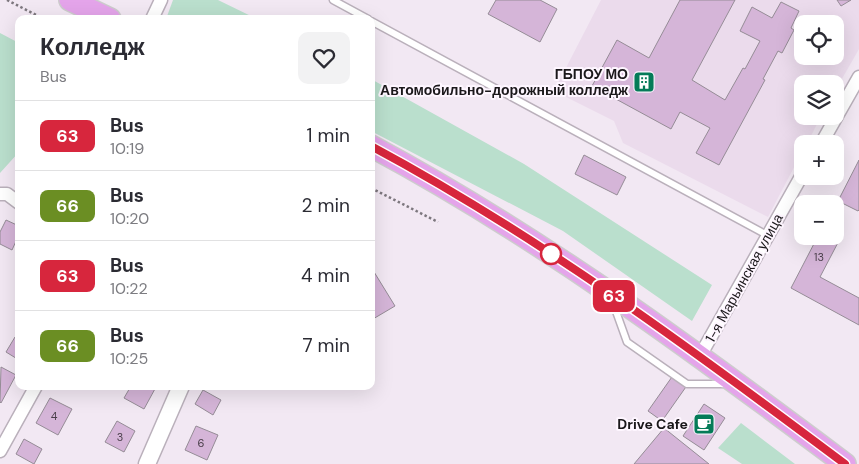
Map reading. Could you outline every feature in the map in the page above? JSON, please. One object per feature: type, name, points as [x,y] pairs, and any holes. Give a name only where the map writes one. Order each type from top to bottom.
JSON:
[{"type":"highway","points":[[70,0],[102,15]]},
{"type":"highway","points":[[375,148],[505,224],[609,292],[700,356],[845,464]]},
{"type":"street","points":[[154,15],[161,0]]},
{"type":"street","points":[[825,135],[859,78]]},
{"type":"street","name":"1-я Марьинская улица","points":[[700,356],[796,185]]},
{"type":"street","points":[[0,194],[6,194],[15,200]]},
{"type":"street","points":[[0,451],[34,390]]},
{"type":"street","points":[[147,464],[179,390]]},
{"type":"lane","points":[[333,0],[361,15]]},
{"type":"lane","points":[[375,23],[768,235]]},
{"type":"lane","points":[[609,292],[627,342],[687,384],[737,384]]},
{"type":"path","points":[[8,0],[36,15]]},
{"type":"path","points":[[375,190],[438,222]]},
{"type":"shaded area","points":[[601,0],[859,0],[859,49],[844,75],[794,75],[794,125],[816,125],[812,135],[794,135],[794,167],[768,217],[623,143],[614,121],[554,91]]},
{"type":"green space","points":[[173,0],[218,0],[249,15],[167,15]]},
{"type":"green space","points":[[0,33],[15,41],[15,156],[0,173]]},
{"type":"green space","points":[[375,81],[524,164],[712,285],[692,321],[563,231],[375,133]]},
{"type":"green space","points":[[741,423],[795,464],[742,464],[718,448]]},
{"type":"building","points":[[496,0],[540,0],[557,9],[540,42],[488,14]]},
{"type":"building","name":"ГБПОУ МО Автомобильно-дорожный колледж","points":[[680,0],[735,0],[692,80],[725,100],[760,41],[740,31],[752,7],[772,18],[781,2],[799,11],[797,15],[794,15],[791,28],[794,30],[782,53],[778,51],[763,79],[765,80],[719,165],[696,153],[710,128],[680,112],[671,129],[592,86],[617,40],[649,58]]},
{"type":"building","points":[[837,0],[851,0],[841,6]]},
{"type":"building","points":[[584,155],[626,177],[617,195],[575,174]]},
{"type":"building","points":[[859,160],[859,210],[844,204],[844,195],[841,195]]},
{"type":"building","points":[[6,220],[15,224],[15,243],[12,250],[0,244],[0,232]]},
{"type":"building","points":[[813,245],[837,245],[820,277],[859,298],[859,325],[791,288]]},
{"type":"building","points":[[375,274],[395,306],[375,318]]},
{"type":"building","points":[[15,337],[15,358],[6,352]]},
{"type":"building","points":[[1,367],[15,374],[15,377],[0,402]]},
{"type":"building","points":[[674,374],[688,384],[662,421],[648,411]]},
{"type":"building","points":[[129,390],[154,390],[144,409],[124,398]]},
{"type":"building","points":[[203,390],[221,400],[213,415],[195,404]]},
{"type":"building","points":[[50,398],[72,409],[58,435],[36,423]]},
{"type":"building","points":[[704,404],[725,418],[704,450],[683,436]]},
{"type":"building","points":[[117,421],[135,431],[124,452],[105,442]]},
{"type":"building","points":[[196,426],[218,435],[207,460],[185,450]]},
{"type":"building","points":[[664,428],[709,464],[634,464]]},
{"type":"building","points":[[24,439],[42,449],[34,464],[16,454]]},
{"type":"bus line","name":"63","points":[[375,148],[512,229],[585,276],[700,356],[845,464]]},
{"type":"place","name":"ГБПОУ МО Автомобильно-дорожный колледж","points":[[644,82]]},
{"type":"place","name":"Drive Cafe","points":[[704,424]]}]
